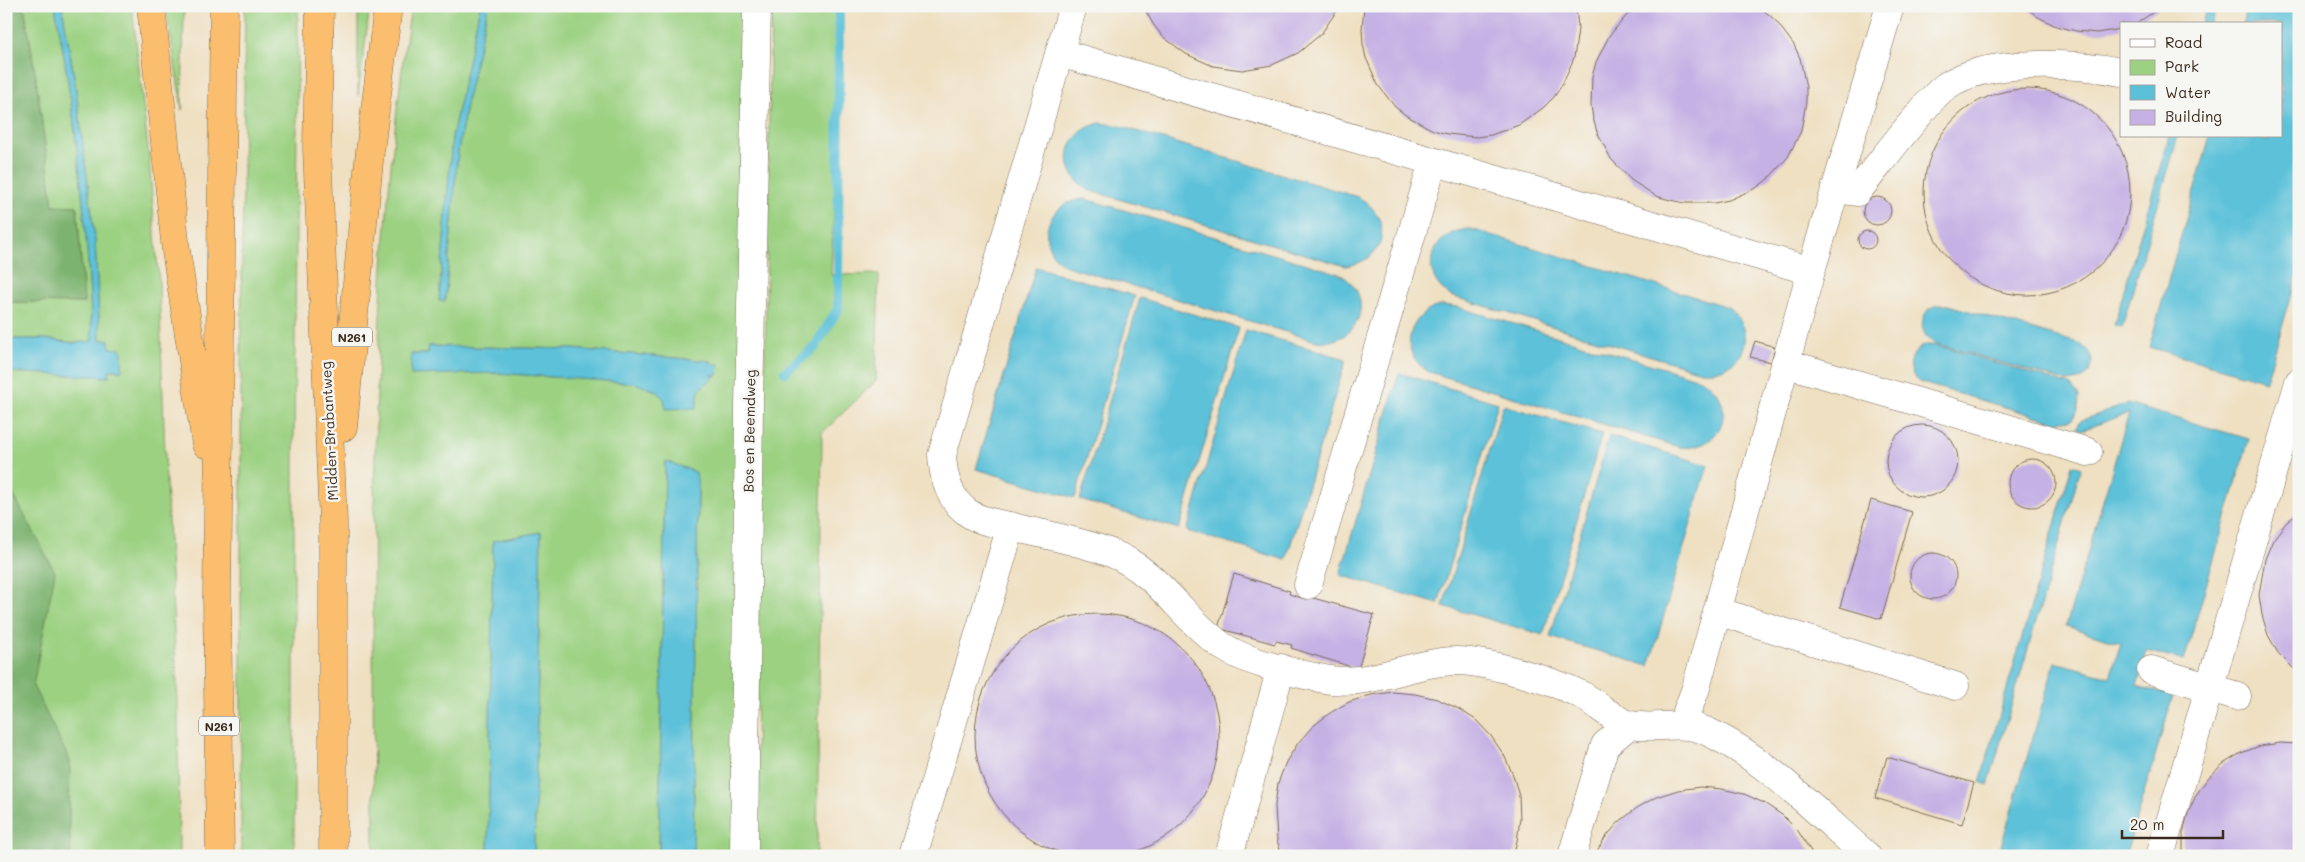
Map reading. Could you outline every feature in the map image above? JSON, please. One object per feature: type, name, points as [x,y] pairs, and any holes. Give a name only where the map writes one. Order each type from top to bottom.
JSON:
[{"type":"highway","name":"N261","points":[[151,6],[176,251],[218,526],[220,856]]},
{"type":"highway","points":[[218,526],[224,6]]},
{"type":"highway","name":"Midden-Brabantweg","points":[[320,6],[317,148],[333,522],[333,856]]},
{"type":"highway","name":"N261","points":[[333,522],[370,152],[388,6]]},
{"type":"street","name":"Bos en Beemdweg","points":[[744,856],[749,406],[757,6]]},
{"type":"street","points":[[1074,6],[942,455],[947,486],[966,512],[983,520],[1088,545],[1114,554],[1148,575],[1220,646],[1242,657],[1324,679],[1350,682],[1370,679],[1432,662],[1460,661],[1485,664],[1556,684],[1574,692],[1629,725],[1682,724],[1704,729],[1752,757],[1867,856]]},
{"type":"street","points":[[1682,724],[1696,688],[1811,271],[1890,6]]},
{"type":"street","points":[[1060,52],[1811,271]]},
{"type":"street","points":[[1835,188],[1857,192],[1936,94],[1946,86],[1964,77],[1991,70],[2052,64],[2083,66],[2120,72]]},
{"type":"street","points":[[1308,586],[1433,162]]},
{"type":"street","points":[[1785,363],[2088,452]]},
{"type":"street","points":[[2160,856],[2299,382]]},
{"type":"street","points":[[914,856],[1011,526]]},
{"type":"street","points":[[1717,611],[1955,686]]},
{"type":"street","points":[[1229,856],[1281,668]]},
{"type":"street","points":[[2151,670],[2237,696]]},
{"type":"street","points":[[1572,856],[1605,744],[1629,725]]},
{"type":"green space","points":[[6,6],[24,6],[53,205],[77,206],[84,303],[6,302]]},
{"type":"green space","points":[[24,6],[55,6],[69,89],[80,173],[92,341],[6,339],[6,302],[84,303],[77,206],[53,206],[36,78]]},
{"type":"green space","points":[[62,6],[132,6],[149,158],[159,284],[166,484],[178,702],[179,856],[6,856],[6,372],[109,377],[109,370],[122,370],[110,348],[100,341],[95,240],[75,82]]},
{"type":"green space","points":[[166,6],[184,6],[182,110]]},
{"type":"green space","points":[[245,6],[298,6],[294,447],[294,856],[241,856],[241,351]]},
{"type":"green space","points":[[358,6],[370,6],[358,96]]},
{"type":"green space","points":[[411,6],[480,6],[452,137],[439,301],[445,301],[458,152],[467,99],[488,6],[752,6],[735,856],[693,856],[698,487],[665,461],[659,856],[534,856],[541,532],[493,541],[488,856],[374,856],[373,643],[376,430],[387,218],[397,112]],"holes":[[[428,346],[573,349],[711,361],[711,365],[718,364],[718,374],[710,375],[714,376],[699,390],[696,408],[664,399],[657,391],[634,383],[498,373],[430,374],[426,373],[411,354],[428,354]]]},
{"type":"green space","points":[[771,6],[838,6],[836,162],[831,275],[879,274],[876,381],[822,433],[817,856],[755,856],[760,411],[765,367]]},
{"type":"green space","points":[[6,492],[12,492],[55,572],[33,686],[70,761],[69,822],[71,856],[6,856]]},
{"type":"water","points":[[55,6],[62,6],[75,82],[95,240],[100,340],[109,340],[110,348],[122,349],[122,370],[109,370],[109,377],[6,372],[6,339],[45,339],[74,343],[92,341],[80,173],[69,89]]},
{"type":"water","points":[[480,6],[488,6],[467,99],[458,152],[445,301],[439,301],[452,137]]},
{"type":"water","points":[[2207,6],[2216,6],[2212,22],[2203,22]]},
{"type":"water","points":[[2247,6],[2299,6],[2299,137],[2295,149],[2299,150],[2299,270],[2266,381],[2149,347],[2209,138],[2258,138],[2268,141],[2269,138],[2282,138],[2282,22],[2243,22]]},
{"type":"water","points":[[1100,123],[1116,125],[1358,197],[1370,206],[1377,216],[1381,227],[1381,237],[1377,248],[1370,256],[1359,263],[1345,266],[1088,190],[1078,182],[1071,172],[1069,152],[1072,142],[1079,134],[1088,127]]},
{"type":"water","points":[[2168,138],[2177,138],[2122,327],[2114,325]]},
{"type":"water","points":[[1086,199],[1337,273],[1350,282],[1357,292],[1360,304],[1359,316],[1353,327],[1344,336],[1332,341],[1316,341],[1066,266],[1055,257],[1049,247],[1048,225],[1053,215],[1062,207],[1073,201]]},
{"type":"water","points":[[1471,229],[1728,307],[1738,317],[1743,329],[1742,351],[1736,360],[1727,367],[1715,371],[1701,371],[1451,296],[1440,287],[1434,276],[1431,265],[1433,255],[1438,245],[1446,237],[1457,231]]},
{"type":"water","points":[[1036,267],[1135,296],[1075,498],[976,469]]},
{"type":"water","points":[[1140,298],[1239,328],[1179,529],[1080,500]]},
{"type":"water","points":[[1442,305],[1457,307],[1700,379],[1713,388],[1720,399],[1723,411],[1722,423],[1707,442],[1695,447],[1679,447],[1429,372],[1419,364],[1413,355],[1410,335],[1414,325],[1421,317],[1430,310]]},
{"type":"water","points":[[1937,305],[1948,305],[2078,343],[2088,350],[2092,360],[2090,370],[2083,379],[2068,382],[1934,343],[1925,334],[1922,322],[1927,312]]},
{"type":"water","points":[[1246,330],[1346,359],[1286,560],[1187,531]]},
{"type":"water","points":[[1925,345],[1936,345],[2070,385],[2079,396],[2078,411],[2071,420],[2056,422],[1922,383],[1913,374],[1911,363],[1915,353]]},
{"type":"water","points":[[428,346],[573,349],[711,361],[711,364],[719,364],[718,375],[711,375],[715,376],[699,390],[696,408],[666,409],[664,399],[657,391],[634,383],[498,373],[411,375],[411,354],[428,354]]},
{"type":"water","points":[[1399,373],[1498,403],[1438,604],[1340,575]]},
{"type":"water","points":[[2127,404],[2249,439],[2184,661],[2147,651],[2137,686],[2173,696],[2125,856],[1998,856],[2055,662],[2110,677],[2121,643],[2066,626],[2129,413],[2082,430],[2077,428],[2080,421]]},
{"type":"water","points":[[1503,405],[1602,434],[1543,635],[1443,606]]},
{"type":"water","points":[[1609,436],[1708,465],[1649,666],[1550,637]]},
{"type":"water","points":[[665,461],[696,472],[698,487],[693,856],[659,856]]},
{"type":"water","points":[[2072,465],[2081,468],[1988,785],[1980,782]]},
{"type":"water","points":[[541,532],[534,856],[488,856],[493,541]]},
{"type":"building","points":[[1143,6],[1340,6],[1321,34],[1298,53],[1272,65],[1242,70],[1213,66],[1186,54],[1162,36]]},
{"type":"building","points":[[1364,6],[1576,6],[1578,29],[1574,58],[1562,85],[1554,97],[1543,108],[1519,125],[1491,135],[1477,137],[1447,134],[1433,130],[1407,116],[1395,107],[1378,85],[1366,58],[1363,44]]},
{"type":"building","points":[[1639,6],[1759,6],[1776,21],[1794,45],[1800,58],[1806,87],[1806,102],[1801,131],[1788,157],[1768,179],[1756,188],[1729,200],[1714,203],[1685,203],[1670,200],[1656,196],[1631,180],[1611,159],[1597,132],[1593,118],[1591,106],[1592,77],[1596,62],[1609,36],[1628,14]]},
{"type":"building","points":[[2024,6],[2162,6],[2139,22],[2120,22],[2120,29],[2097,33],[2076,31],[2056,26],[2038,17]]},
{"type":"building","points":[[2017,89],[2037,89],[2067,96],[2093,112],[2107,126],[2123,152],[2130,182],[2130,202],[2123,232],[2107,258],[2093,272],[2067,288],[2037,295],[2017,295],[1987,288],[1961,272],[1947,258],[1931,232],[1924,202],[1924,182],[1931,152],[1947,126],[1961,112],[1987,96]]},
{"type":"building","points":[[1877,197],[1887,201],[1891,211],[1887,221],[1877,225],[1867,221],[1863,211],[1867,201]]},
{"type":"building","points":[[1863,231],[1871,231],[1876,236],[1874,247],[1863,249],[1858,244],[1858,236]]},
{"type":"building","points":[[1755,341],[1775,347],[1771,362],[1750,357]]},
{"type":"building","points":[[1922,425],[1942,431],[1952,441],[1958,461],[1952,481],[1942,491],[1922,497],[1902,491],[1892,481],[1886,461],[1892,441],[1902,431]]},
{"type":"building","points":[[2032,459],[2041,461],[2049,466],[2054,474],[2056,483],[2054,492],[2049,500],[2041,505],[2032,507],[2023,505],[2015,500],[2010,492],[2008,483],[2010,474],[2015,466],[2023,461]]},
{"type":"building","points":[[1871,500],[1912,512],[1881,619],[1840,607]]},
{"type":"building","points":[[2299,511],[2299,674],[2278,653],[2268,635],[2259,595],[2265,559],[2273,540],[2285,524]]},
{"type":"building","points":[[1933,553],[1946,557],[1952,563],[1956,576],[1952,589],[1946,595],[1933,599],[1920,595],[1914,589],[1910,576],[1914,563],[1920,557]]},
{"type":"building","points":[[1234,574],[1290,591],[1289,594],[1305,599],[1306,596],[1374,615],[1358,669],[1291,648],[1292,645],[1276,641],[1275,644],[1218,628]]},
{"type":"building","points":[[1085,614],[1109,614],[1133,619],[1155,628],[1184,649],[1199,668],[1210,689],[1217,712],[1219,736],[1217,760],[1210,783],[1199,804],[1184,823],[1155,844],[1133,853],[1109,858],[1085,858],[1061,853],[1039,844],[1019,831],[1002,814],[989,794],[980,772],[975,748],[975,724],[980,700],[989,678],[1002,658],[1019,641],[1039,628],[1061,619]]},
{"type":"building","points":[[1393,692],[1437,699],[1457,708],[1476,720],[1491,736],[1504,755],[1513,775],[1519,796],[1520,819],[1513,856],[1282,856],[1277,840],[1275,805],[1278,783],[1286,762],[1298,743],[1312,727],[1330,713],[1349,702],[1371,695]]},
{"type":"building","points":[[2280,743],[2299,744],[2299,856],[2183,856],[2183,833],[2188,813],[2196,795],[2208,778],[2223,764],[2241,753],[2260,746]]},
{"type":"building","points":[[1887,757],[1974,783],[1962,824],[1875,798]]},
{"type":"building","points":[[1700,787],[1744,794],[1764,803],[1782,815],[1798,831],[1814,856],[1594,856],[1605,838],[1619,822],[1637,808],[1656,797],[1678,790]]},
{"type":"waterway","points":[[785,372],[815,347],[838,309],[839,6]]}]
